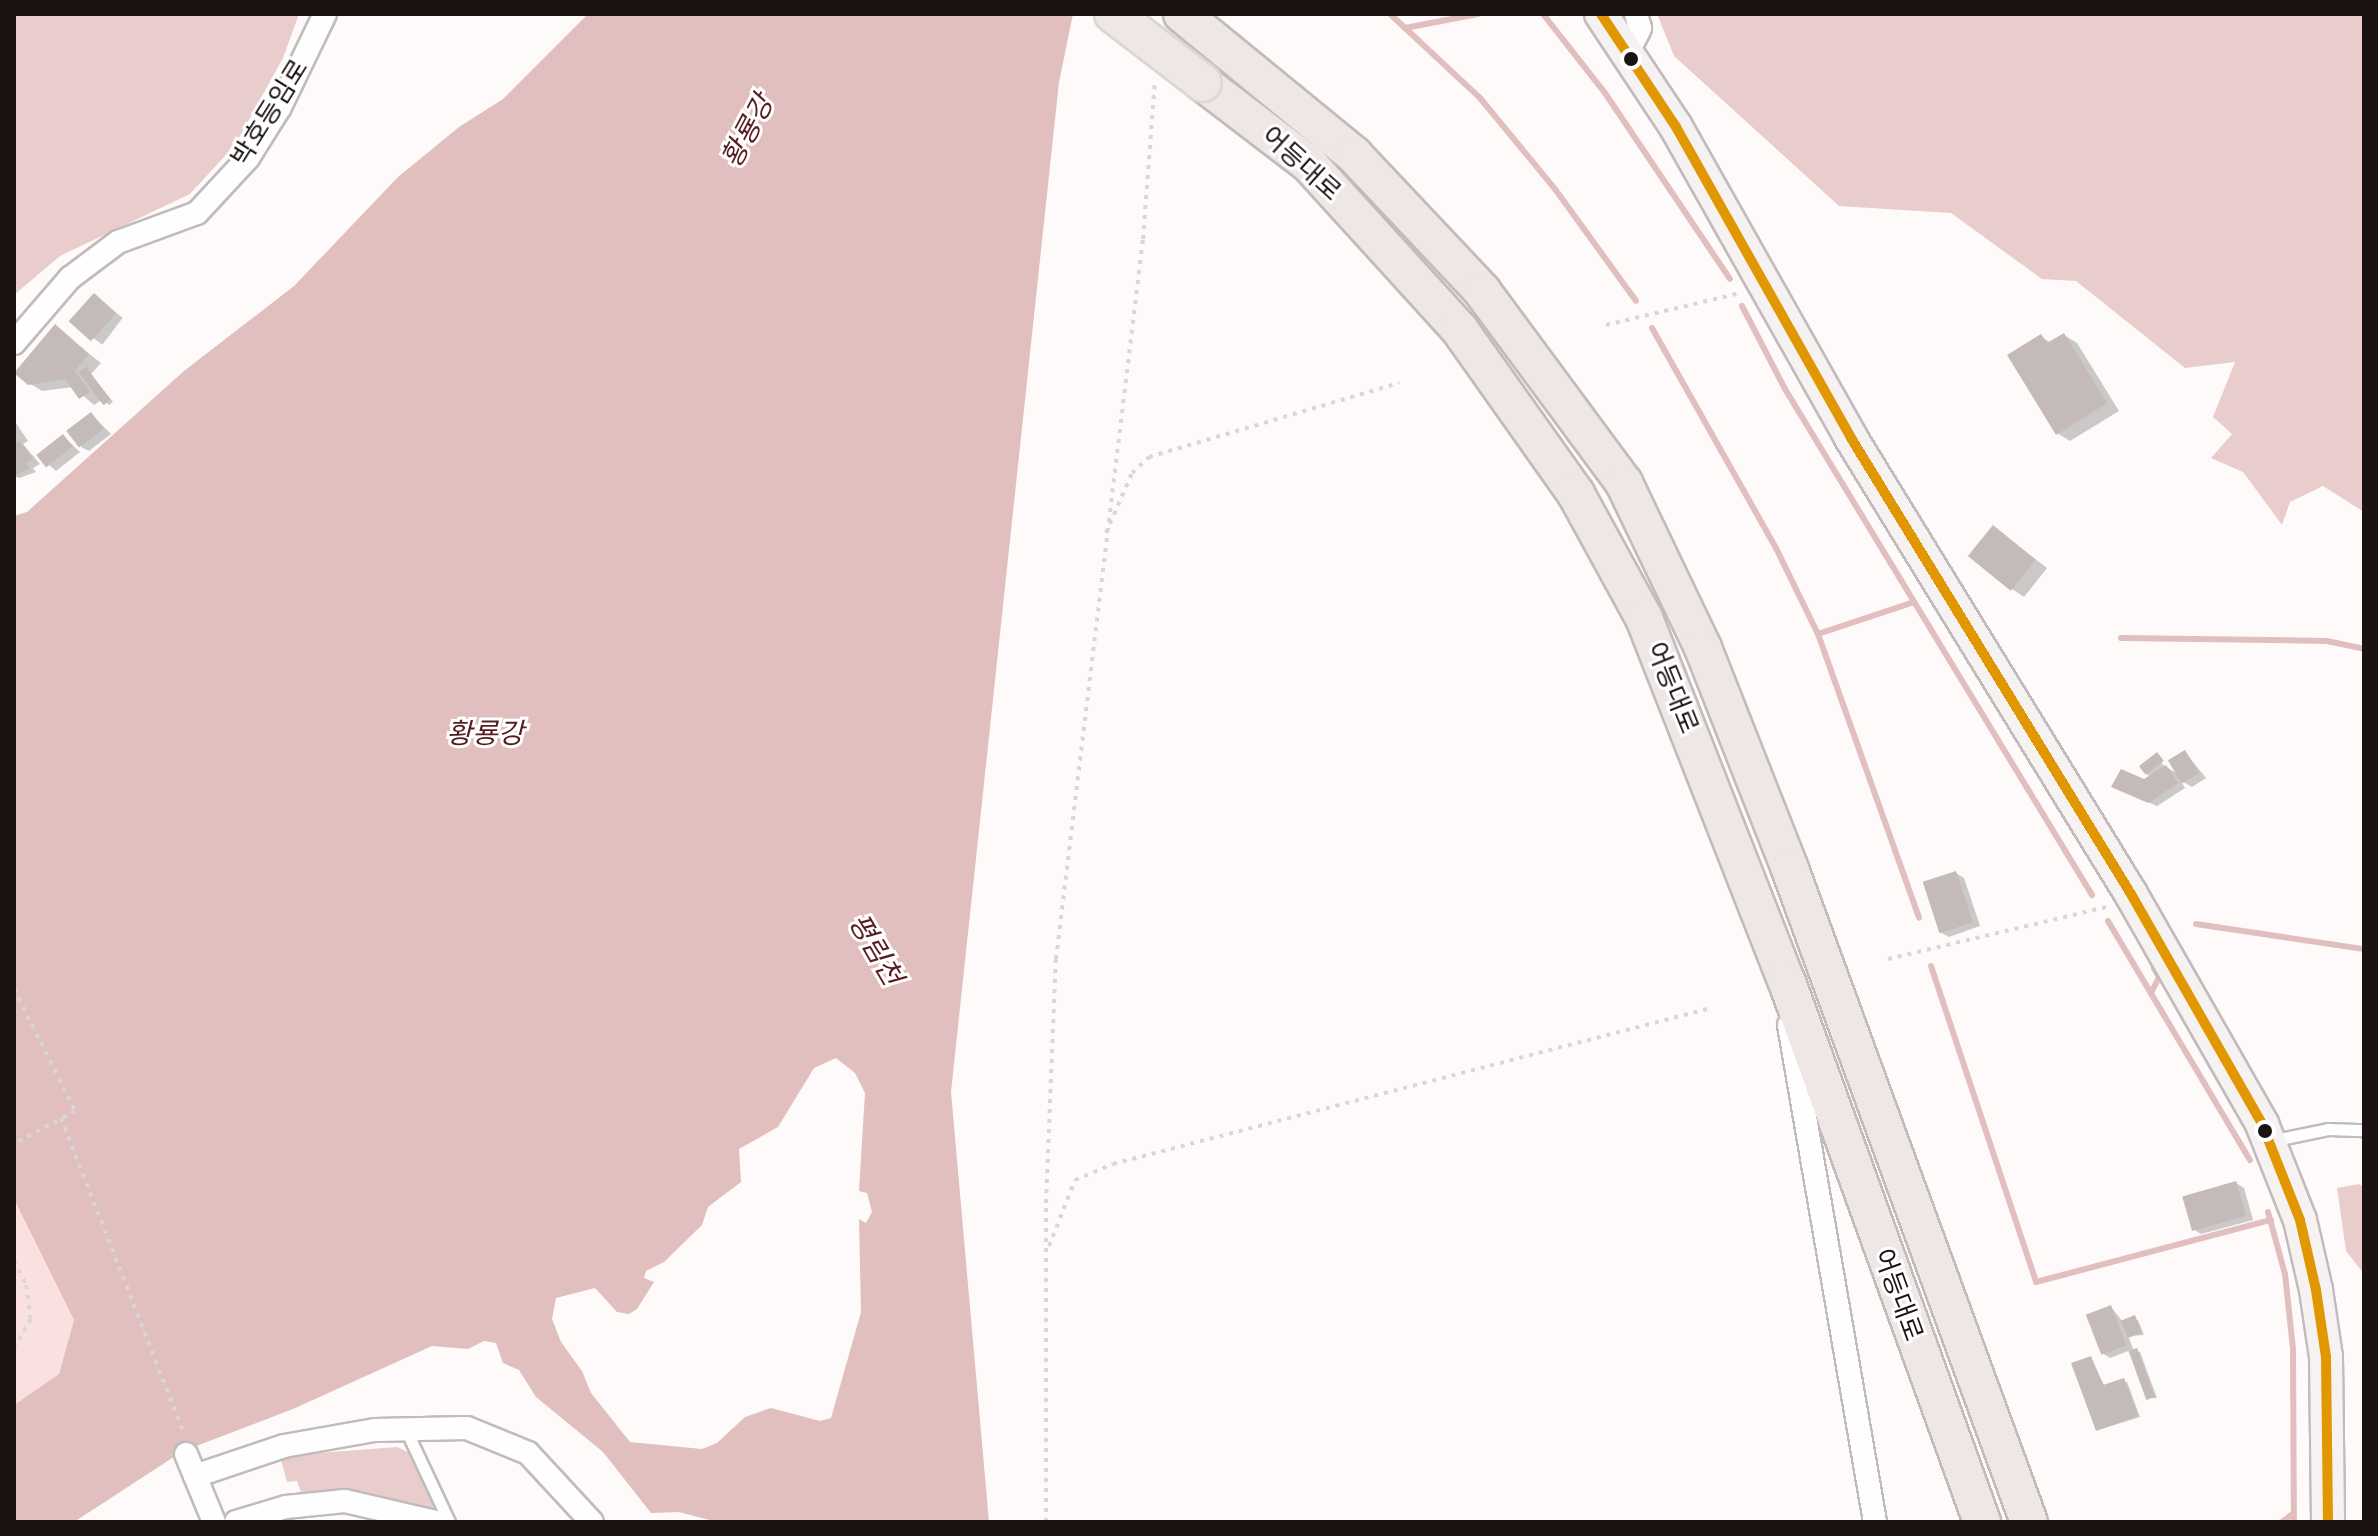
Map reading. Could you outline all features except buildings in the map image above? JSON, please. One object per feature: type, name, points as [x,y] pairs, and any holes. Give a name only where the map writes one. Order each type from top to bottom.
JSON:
[{"type":"main road","name":"어등대로","points":[[1113,14],[1309,164],[1460,330],[1576,494],[1644,618],[1777,957],[1982,1522]]},
{"type":"main road","name":"어등대로","points":[[1182,14],[1219,41],[1354,155],[1482,291],[1624,483],[1703,648],[1784,854],[2029,1522]]},
{"type":"main road","points":[[1601,14],[1766,287],[1908,533],[2131,894],[2270,1141],[2300,1220],[2316,1290],[2326,1357],[2328,1522]]},
{"type":"street","name":"박호등임로","points":[[14,343],[70,278],[118,242],[197,213],[248,158],[280,107],[325,14]]},
{"type":"street","points":[[1627,54],[1640,28],[1636,14]]},
{"type":"street","points":[[1777,957],[1875,1522]]},
{"type":"street","points":[[214,1522],[190,1465],[284,1446],[406,1430],[467,1428],[528,1453],[592,1522]]},
{"type":"street","points":[[236,1522],[286,1507],[345,1501],[436,1522]]},
{"type":"lane","points":[[2270,1141],[2328,1129],[2364,1130]]},
{"type":"lane","points":[[406,1430],[449,1522]]},
{"type":"path","points":[[1046,1522],[1047,1252],[1056,959],[1143,239],[1155,75]]},
{"type":"path","points":[[1606,325],[1766,287]]},
{"type":"path","points":[[1105,535],[1132,473],[1149,457],[1399,383]]},
{"type":"path","points":[[1888,959],[2112,906],[2131,894]]},
{"type":"path","points":[[14,989],[75,1111],[14,1144]]},
{"type":"path","points":[[1047,1252],[1075,1180],[1113,1164],[1707,1009]]},
{"type":"path","points":[[61,1118],[187,1439],[190,1465]]},
{"type":"path","points":[[14,1261],[26,1285],[31,1319],[14,1348]]},
{"type":"shaded area","points":[[14,14],[299,14],[283,58],[235,145],[190,194],[60,256],[14,295]]},
{"type":"shaded area","points":[[1657,14],[2364,14],[2364,512],[2323,486],[2290,502],[2282,525],[2243,472],[2211,458],[2232,434],[2213,417],[2235,362],[2185,368],[2076,281],[2042,279],[1951,213],[1839,206],[1674,56]]},
{"type":"shaded area","points":[[2359,1184],[2364,1187],[2364,1274],[2346,1251],[2337,1188]]},
{"type":"shaded area","points":[[14,1199],[74,1320],[59,1374],[14,1405]]},
{"type":"shaded area","points":[[397,1447],[414,1455],[434,1509],[341,1490],[301,1492],[297,1481],[287,1482],[280,1456]]},
{"type":"water","name":"황룡강","points":[[588,14],[1073,14],[1059,82],[951,1092],[989,1522],[717,1522],[679,1512],[651,1513],[603,1452],[536,1397],[519,1370],[503,1363],[496,1343],[484,1341],[468,1349],[432,1346],[293,1409],[183,1451],[74,1522],[14,1522],[14,1405],[59,1374],[74,1320],[14,1199],[14,516],[27,512],[184,371],[294,286],[398,177],[459,127],[503,99]],"holes":[[[836,1058],[855,1073],[865,1093],[859,1191],[867,1193],[872,1212],[866,1223],[859,1219],[861,1312],[831,1418],[820,1421],[771,1408],[745,1417],[717,1443],[702,1449],[630,1442],[591,1393],[582,1371],[561,1342],[552,1319],[556,1298],[595,1288],[617,1312],[629,1314],[637,1309],[654,1282],[644,1278],[646,1271],[664,1262],[702,1225],[708,1207],[741,1182],[739,1149],[778,1127],[814,1068]]]},
{"type":"waterway","points":[[1390,14],[1480,98],[1555,189],[1636,301]]},
{"type":"waterway","points":[[1405,28],[1478,14]]},
{"type":"waterway","points":[[1543,14],[1605,93],[1730,279]]},
{"type":"waterway","points":[[1742,306],[1785,389],[2092,895]]},
{"type":"waterway","points":[[1652,328],[1776,548],[1818,634],[1919,918]]},
{"type":"waterway","points":[[1818,634],[1914,602]]},
{"type":"waterway","points":[[2121,638],[2327,641],[2364,649]]},
{"type":"waterway","points":[[2108,921],[2250,1160]]},
{"type":"waterway","points":[[2196,924],[2364,949]]},
{"type":"waterway","points":[[2151,993],[2159,977],[2154,968],[2159,962]]},
{"type":"waterway","points":[[1931,966],[2036,1282],[2271,1220]]},
{"type":"waterway","points":[[2268,1212],[2285,1274],[2293,1349],[2294,1522]]},
{"type":"waterway","points":[[2282,1522],[2294,1513]]},
{"type":"transit line","points":[[1601,14],[1676,127],[1851,438],[2131,894],[2262,1124],[2300,1220],[2316,1290],[2326,1357],[2328,1522]]},
{"type":"water label","name":"평림천","points":[[876,949]]}]
